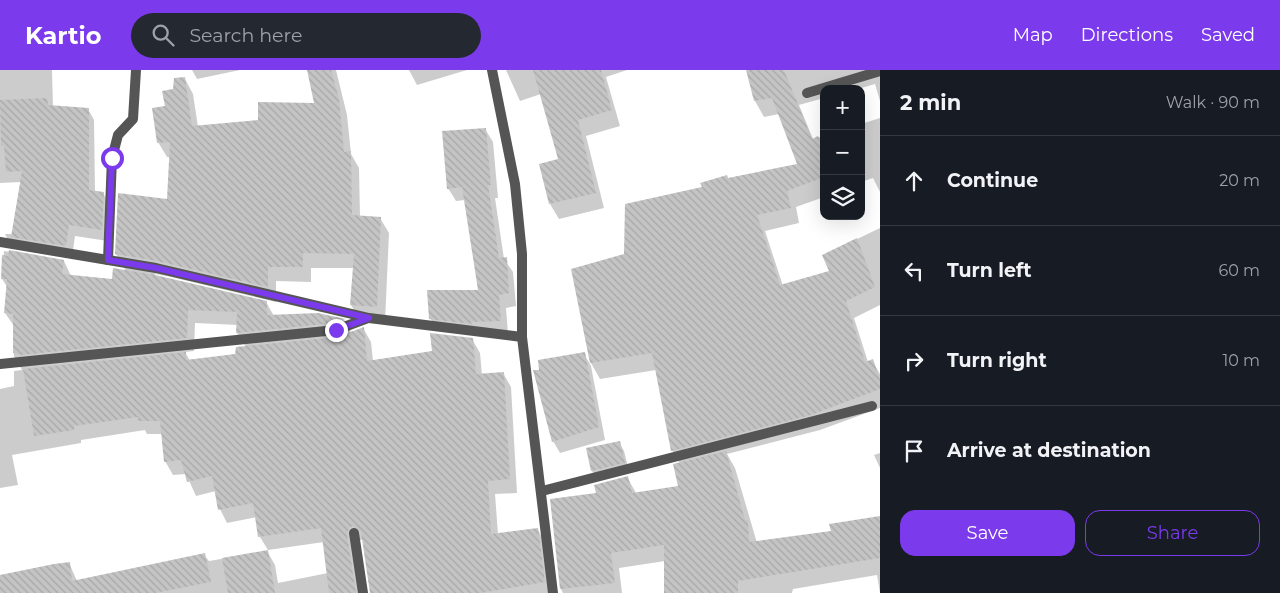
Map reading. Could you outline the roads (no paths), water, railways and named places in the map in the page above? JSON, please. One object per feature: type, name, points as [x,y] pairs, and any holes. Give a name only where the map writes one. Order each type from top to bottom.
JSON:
[{"type":"street","points":[[108,260],[112,158],[118,135],[133,119],[136,70]]},
{"type":"street","points":[[492,70],[516,193],[522,254],[522,337],[553,593]]},
{"type":"street","points":[[807,93],[880,72]]},
{"type":"street","points":[[0,242],[156,268],[369,318],[522,337]]},
{"type":"street","points":[[0,364],[336,330],[369,318]]},
{"type":"street","points":[[542,491],[872,406]]},
{"type":"street","points":[[354,533],[363,593]]}]
